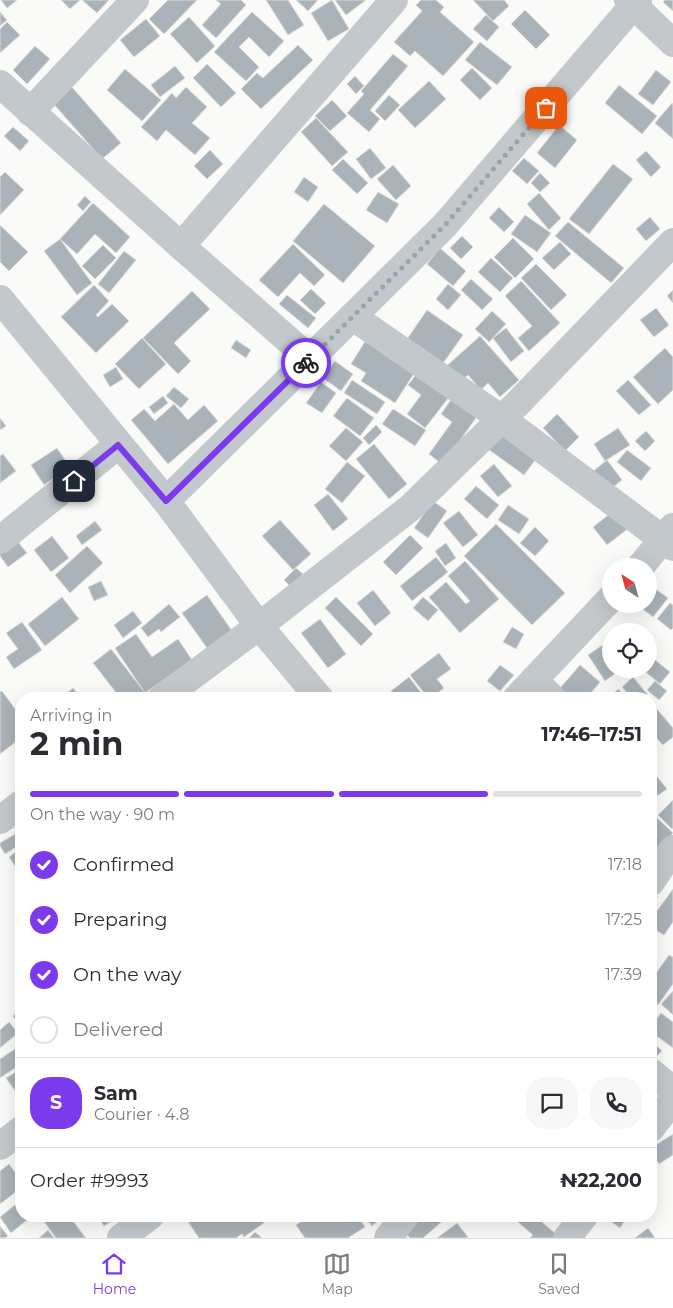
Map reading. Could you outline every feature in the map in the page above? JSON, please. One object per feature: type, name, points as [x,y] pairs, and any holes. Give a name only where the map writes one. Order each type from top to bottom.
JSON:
[{"type":"street","points":[[136,0],[11,101],[310,359]]},
{"type":"street","points":[[181,246],[394,0]]},
{"type":"street","points":[[166,501],[445,225],[633,2],[673,43]]},
{"type":"street","points":[[170,692],[259,626],[410,508],[502,419],[673,242]]},
{"type":"street","points":[[2,303],[166,501],[259,626],[314,692]]},
{"type":"street","points":[[352,317],[502,419],[670,538],[649,558]]},
{"type":"street","points":[[0,540],[118,445]]},
{"type":"street","points":[[525,689],[602,608]]},
{"type":"street","points":[[0,820],[15,809]]},
{"type":"street","points":[[657,873],[673,849]]},
{"type":"street","points":[[657,1077],[673,1090]]},
{"type":"street","points":[[657,1120],[673,1100]]},
{"type":"street","points":[[121,1238],[142,1222]]},
{"type":"street","points":[[388,1238],[400,1222]]},
{"type":"street","points":[[567,1238],[579,1222]]},
{"type":"building","points":[[1,0],[17,0],[7,8]]},
{"type":"building","points":[[61,0],[80,0],[70,9]]},
{"type":"building","points":[[82,0],[109,0],[97,13]]},
{"type":"building","points":[[168,0],[197,0],[164,34],[149,19]]},
{"type":"building","points":[[216,0],[241,0],[246,5],[216,38],[202,25],[221,4]]},
{"type":"building","points":[[266,0],[288,0],[304,25],[288,35]]},
{"type":"building","points":[[296,0],[318,0],[308,11]]},
{"type":"building","points":[[332,0],[349,29],[328,41],[311,13]]},
{"type":"building","points":[[335,0],[366,0],[346,15]]},
{"type":"building","points":[[421,0],[436,0],[444,7],[440,12],[474,42],[443,76],[415,51],[410,56],[394,42],[422,11],[416,5]]},
{"type":"building","points":[[473,0],[504,0],[509,6],[493,21]]},
{"type":"building","points":[[665,0],[673,0],[673,11],[663,2]]},
{"type":"building","points":[[525,10],[550,35],[536,49],[511,24]]},
{"type":"building","points":[[0,12],[7,20],[0,26]]},
{"type":"building","points":[[252,12],[284,41],[269,57],[249,37],[239,47],[259,67],[246,81],[214,52]]},
{"type":"building","points":[[486,15],[499,27],[487,41],[473,29]]},
{"type":"building","points":[[189,17],[215,46],[197,63],[170,34]]},
{"type":"building","points":[[146,19],[160,36],[134,57],[120,40]]},
{"type":"building","points":[[7,22],[20,35],[0,53],[0,29]]},
{"type":"building","points":[[480,42],[512,67],[497,85],[465,60]]},
{"type":"building","points":[[298,45],[313,60],[261,109],[241,89],[257,73],[263,78]]},
{"type":"building","points":[[35,46],[50,59],[27,84],[13,70]]},
{"type":"building","points":[[393,54],[408,66],[370,110],[380,119],[369,132],[347,113],[364,94],[361,91]]},
{"type":"building","points":[[207,64],[236,93],[221,107],[193,78]]},
{"type":"building","points":[[175,66],[185,78],[160,97],[151,85]]},
{"type":"building","points":[[472,68],[492,88],[480,100],[460,80]]},
{"type":"building","points":[[125,69],[161,100],[142,121],[107,90]]},
{"type":"building","points":[[656,70],[671,82],[653,105],[638,94]]},
{"type":"building","points":[[355,76],[364,86],[356,94],[347,84]]},
{"type":"building","points":[[429,81],[446,99],[415,128],[398,110]]},
{"type":"building","points":[[619,85],[657,116],[642,134],[605,103]]},
{"type":"building","points":[[71,86],[121,143],[102,159],[52,102]]},
{"type":"building","points":[[186,87],[207,107],[192,123],[210,138],[195,155],[166,130],[157,141],[141,127],[172,93],[176,98]]},
{"type":"building","points":[[389,95],[400,105],[385,121],[375,111]]},
{"type":"building","points":[[332,100],[347,116],[330,131],[315,116]]},
{"type":"building","points":[[672,103],[673,105],[673,139],[655,123]]},
{"type":"building","points":[[316,118],[348,152],[332,166],[301,132]]},
{"type":"building","points":[[559,125],[577,140],[555,168],[537,153]]},
{"type":"building","points":[[13,127],[29,141],[20,151],[4,136]]},
{"type":"building","points":[[370,148],[386,168],[371,179],[356,159]]},
{"type":"building","points":[[210,150],[223,164],[207,179],[194,166]]},
{"type":"building","points":[[646,151],[661,167],[651,177],[636,160]]},
{"type":"building","points":[[524,158],[539,171],[527,184],[512,171]]},
{"type":"building","points":[[343,159],[368,183],[357,194],[332,170]]},
{"type":"building","points":[[613,164],[633,179],[589,234],[569,219]]},
{"type":"building","points":[[393,165],[411,186],[396,200],[377,179]]},
{"type":"building","points":[[5,172],[24,190],[0,215],[0,177]]},
{"type":"building","points":[[540,173],[550,183],[540,192],[531,183]]},
{"type":"building","points":[[304,177],[318,187],[308,202],[294,192]]},
{"type":"building","points":[[378,192],[399,204],[387,223],[366,210]]},
{"type":"building","points":[[539,193],[561,218],[549,230],[527,204]]},
{"type":"building","points":[[85,196],[91,202],[83,211],[77,205]]},
{"type":"building","points":[[93,203],[130,237],[116,253],[95,234],[77,254],[60,239]]},
{"type":"building","points":[[324,204],[375,246],[343,283],[293,241]]},
{"type":"building","points":[[499,207],[514,222],[504,232],[489,218]]},
{"type":"building","points":[[525,215],[551,233],[537,252],[511,234]]},
{"type":"building","points":[[650,217],[660,229],[646,241],[636,229]]},
{"type":"building","points":[[568,222],[624,268],[611,283],[555,236]]},
{"type":"building","points":[[0,225],[28,252],[9,271],[0,262]]},
{"type":"building","points":[[462,236],[473,247],[461,259],[450,248]]},
{"type":"building","points":[[513,238],[534,259],[515,278],[494,257]]},
{"type":"building","points":[[60,239],[92,283],[77,295],[44,251]]},
{"type":"building","points":[[560,242],[571,254],[554,270],[542,258]]},
{"type":"building","points":[[293,244],[325,275],[314,286],[300,273],[278,297],[259,280]]},
{"type":"building","points":[[103,245],[116,258],[95,279],[82,266]]},
{"type":"building","points":[[440,248],[466,271],[453,286],[427,264]]},
{"type":"building","points":[[124,251],[136,260],[109,293],[98,284]]},
{"type":"building","points":[[491,258],[513,278],[500,292],[478,272]]},
{"type":"building","points":[[536,264],[567,295],[551,310],[521,278]]},
{"type":"building","points":[[471,279],[493,299],[482,310],[461,290]]},
{"type":"building","points":[[521,281],[560,323],[529,351],[518,338],[532,326],[505,296]]},
{"type":"building","points":[[448,284],[461,295],[448,310],[436,299]]},
{"type":"building","points":[[94,285],[109,301],[96,315],[98,317],[112,304],[129,321],[96,353],[61,317]]},
{"type":"building","points":[[311,289],[326,303],[315,314],[300,300]]},
{"type":"building","points":[[673,290],[673,303],[667,296]]},
{"type":"building","points":[[192,291],[210,309],[174,343],[191,361],[178,374],[143,338]]},
{"type":"building","points":[[287,295],[316,318],[308,328],[279,304]]},
{"type":"building","points":[[656,308],[669,325],[654,337],[640,320]]},
{"type":"building","points":[[427,310],[463,335],[439,369],[403,345]]},
{"type":"building","points":[[492,311],[506,324],[489,342],[475,329]]},
{"type":"building","points":[[506,328],[524,351],[511,362],[493,338]]},
{"type":"building","points":[[369,335],[418,367],[395,403],[361,381],[366,373],[351,364]]},
{"type":"building","points":[[480,336],[519,380],[500,397],[488,383],[481,390],[468,375],[455,386],[441,371]]},
{"type":"building","points":[[142,338],[166,364],[139,389],[115,364]]},
{"type":"building","points":[[236,340],[251,350],[246,358],[231,348]]},
{"type":"building","points":[[665,348],[673,357],[673,390],[658,404],[633,377]]},
{"type":"building","points":[[335,361],[353,374],[341,391],[323,378]]},
{"type":"building","points":[[116,367],[123,379],[110,387],[103,375]]},
{"type":"building","points":[[422,367],[453,392],[425,428],[407,414],[421,395],[408,385]]},
{"type":"building","points":[[352,380],[385,402],[377,414],[344,393]]},
{"type":"building","points":[[628,380],[651,405],[639,415],[616,391]]},
{"type":"building","points":[[321,382],[336,393],[322,413],[306,403]]},
{"type":"building","points":[[174,387],[189,399],[181,408],[166,396]]},
{"type":"building","points":[[455,394],[480,412],[443,465],[429,454],[452,422],[441,414]]},
{"type":"building","points":[[163,396],[168,403],[154,414],[149,407]]},
{"type":"building","points":[[347,398],[374,418],[360,436],[333,416]]},
{"type":"building","points":[[174,404],[188,420],[204,405],[218,421],[168,464],[131,420],[144,409],[155,421]]},
{"type":"building","points":[[393,409],[426,430],[415,446],[382,424]]},
{"type":"building","points":[[557,414],[579,437],[565,451],[543,428]]},
{"type":"building","points":[[0,418],[6,426],[0,430]]},
{"type":"building","points":[[376,425],[382,432],[369,445],[363,438]]},
{"type":"building","points":[[505,425],[541,452],[524,475],[488,449]]},
{"type":"building","points":[[346,428],[363,442],[346,461],[329,446]]},
{"type":"building","points":[[618,428],[630,445],[605,461],[594,444]]},
{"type":"building","points":[[646,431],[655,441],[645,451],[635,441]]},
{"type":"building","points":[[374,444],[407,484],[389,499],[356,459]]},
{"type":"building","points":[[57,448],[70,467],[44,485],[31,465]]},
{"type":"building","points":[[627,450],[651,468],[641,481],[617,462]]},
{"type":"building","points":[[3,454],[16,471],[0,483],[0,456]]},
{"type":"building","points":[[607,460],[622,480],[606,493],[591,473]]},
{"type":"building","points":[[347,462],[365,476],[342,503],[325,489]]},
{"type":"building","points":[[494,464],[512,486],[498,497],[480,476]]},
{"type":"building","points":[[476,486],[499,505],[487,519],[464,499]]},
{"type":"building","points":[[328,494],[348,519],[333,531],[314,505]]},
{"type":"building","points":[[433,501],[447,511],[428,538],[414,528]]},
{"type":"building","points":[[508,505],[529,519],[519,534],[498,520]]},
{"type":"building","points":[[616,509],[630,527],[607,545],[593,527]]},
{"type":"building","points":[[459,511],[478,535],[463,547],[443,523]]},
{"type":"building","points":[[280,520],[311,554],[293,570],[262,536]]},
{"type":"building","points":[[95,521],[102,530],[82,545],[76,536]]},
{"type":"building","points":[[496,524],[565,593],[532,625],[464,556]]},
{"type":"building","points":[[535,527],[549,541],[535,556],[520,543]]},
{"type":"building","points":[[410,535],[423,548],[396,575],[383,562]]},
{"type":"building","points":[[52,536],[69,558],[51,572],[34,550]]},
{"type":"building","points":[[14,537],[27,553],[8,567],[0,556],[0,548]]},
{"type":"building","points":[[446,543],[456,558],[445,566],[435,551]]},
{"type":"building","points":[[87,546],[103,563],[70,593],[55,575]]},
{"type":"building","points":[[436,557],[448,572],[412,601],[400,586]]},
{"type":"building","points":[[465,561],[499,599],[460,633],[429,597],[446,582],[466,604],[470,601],[448,576]]},
{"type":"building","points":[[296,568],[303,574],[291,587],[284,580]]},
{"type":"building","points":[[101,581],[108,595],[94,601],[88,587]]},
{"type":"building","points":[[373,590],[391,613],[375,626],[357,603]]},
{"type":"building","points":[[658,591],[668,598],[658,611]]},
{"type":"building","points":[[207,595],[232,631],[207,648],[182,613]]},
{"type":"building","points":[[62,597],[79,619],[45,646],[28,624]]},
{"type":"building","points":[[336,597],[373,634],[361,646],[325,608]]},
{"type":"building","points":[[423,597],[438,610],[428,621],[413,608]]},
{"type":"building","points":[[670,603],[673,605],[673,628],[671,630],[657,619]]},
{"type":"building","points":[[169,604],[180,617],[161,632],[159,629],[148,637],[141,628]]},
{"type":"building","points":[[133,611],[142,623],[123,638],[114,625]]},
{"type":"building","points":[[648,613],[656,613],[653,617]]},
{"type":"building","points":[[320,619],[346,654],[328,668],[301,633]]},
{"type":"building","points":[[22,622],[42,650],[14,669],[6,657],[18,649],[6,633]]},
{"type":"building","points":[[512,627],[524,634],[516,649],[503,642]]},
{"type":"building","points":[[136,634],[152,657],[178,639],[192,660],[144,692],[115,648]]},
{"type":"building","points":[[602,645],[602,676],[588,655]]},
{"type":"building","points":[[111,649],[144,692],[116,692],[93,663]]},
{"type":"building","points":[[439,653],[451,669],[437,679],[444,688],[439,692],[423,692],[410,675]]},
{"type":"building","points":[[657,661],[670,672],[660,684],[653,678],[657,678]]},
{"type":"building","points":[[500,665],[514,675],[500,691],[487,681]]},
{"type":"building","points":[[580,665],[600,682],[592,692],[557,692]]},
{"type":"building","points":[[409,677],[421,692],[392,692]]},
{"type":"building","points":[[634,678],[646,692],[626,692],[622,687]]},
{"type":"building","points":[[655,681],[667,691],[659,700],[657,698],[657,692],[647,690]]},
{"type":"building","points":[[73,688],[76,692],[68,692]]},
{"type":"building","points":[[2,691],[15,709],[15,743],[0,754],[0,692]]},
{"type":"building","points":[[657,709],[673,728],[673,737],[663,745],[657,738]]},
{"type":"building","points":[[657,776],[667,789],[657,796]]},
{"type":"building","points":[[673,800],[673,828],[672,829],[658,815]]},
{"type":"building","points":[[657,818],[673,833],[659,848],[657,846]]},
{"type":"building","points":[[15,834],[15,848],[5,854],[0,843]]},
{"type":"building","points":[[15,852],[15,866],[9,857]]},
{"type":"building","points":[[673,889],[673,922],[664,935],[657,931],[657,911]]},
{"type":"building","points":[[669,955],[673,957],[673,984],[658,1005],[657,1004],[657,972]]},
{"type":"building","points":[[673,991],[673,1015],[661,1004]]},
{"type":"building","points":[[661,1013],[673,1022],[673,1048],[657,1036],[657,1018]]},
{"type":"building","points":[[9,1022],[15,1029],[15,1036],[0,1048],[0,1030]]},
{"type":"building","points":[[657,1046],[662,1051],[657,1056]]},
{"type":"building","points":[[15,1049],[15,1068],[0,1078],[0,1059]]},
{"type":"building","points":[[15,1072],[15,1091],[6,1078]]},
{"type":"building","points":[[673,1134],[673,1155],[659,1164],[657,1161],[657,1144]]},
{"type":"building","points":[[9,1164],[15,1172],[15,1193],[0,1204],[0,1171]]},
{"type":"building","points":[[15,1205],[15,1222],[25,1222],[11,1233],[0,1217]]},
{"type":"building","points":[[44,1222],[74,1222],[86,1238],[56,1238]]},
{"type":"building","points":[[101,1222],[110,1222],[104,1226]]},
{"type":"building","points":[[188,1222],[264,1223],[244,1237],[242,1234],[236,1238],[199,1238]]},
{"type":"building","points":[[300,1222],[362,1222],[365,1227],[348,1238],[305,1238],[296,1225]]},
{"type":"building","points":[[369,1222],[377,1222],[372,1226]]},
{"type":"building","points":[[441,1222],[423,1238],[410,1238],[396,1223]]},
{"type":"building","points":[[518,1222],[542,1222],[556,1234],[553,1238],[530,1238],[533,1235]]},
{"type":"building","points":[[612,1222],[624,1222],[620,1228]]},
{"type":"building","points":[[457,1223],[468,1237],[437,1238]]},
{"type":"building","points":[[0,1226],[8,1236],[5,1238],[0,1238]]},
{"type":"building","points":[[648,1228],[655,1238],[635,1238]]},
{"type":"building","points":[[48,1230],[54,1238],[39,1238]]},
{"type":"building","points":[[255,1232],[262,1238],[249,1238]]},
{"type":"way so far","points":[[306,363],[445,225],[546,108]]},
{"type":"route","points":[[74,481],[118,445],[166,501],[306,363]]}]
